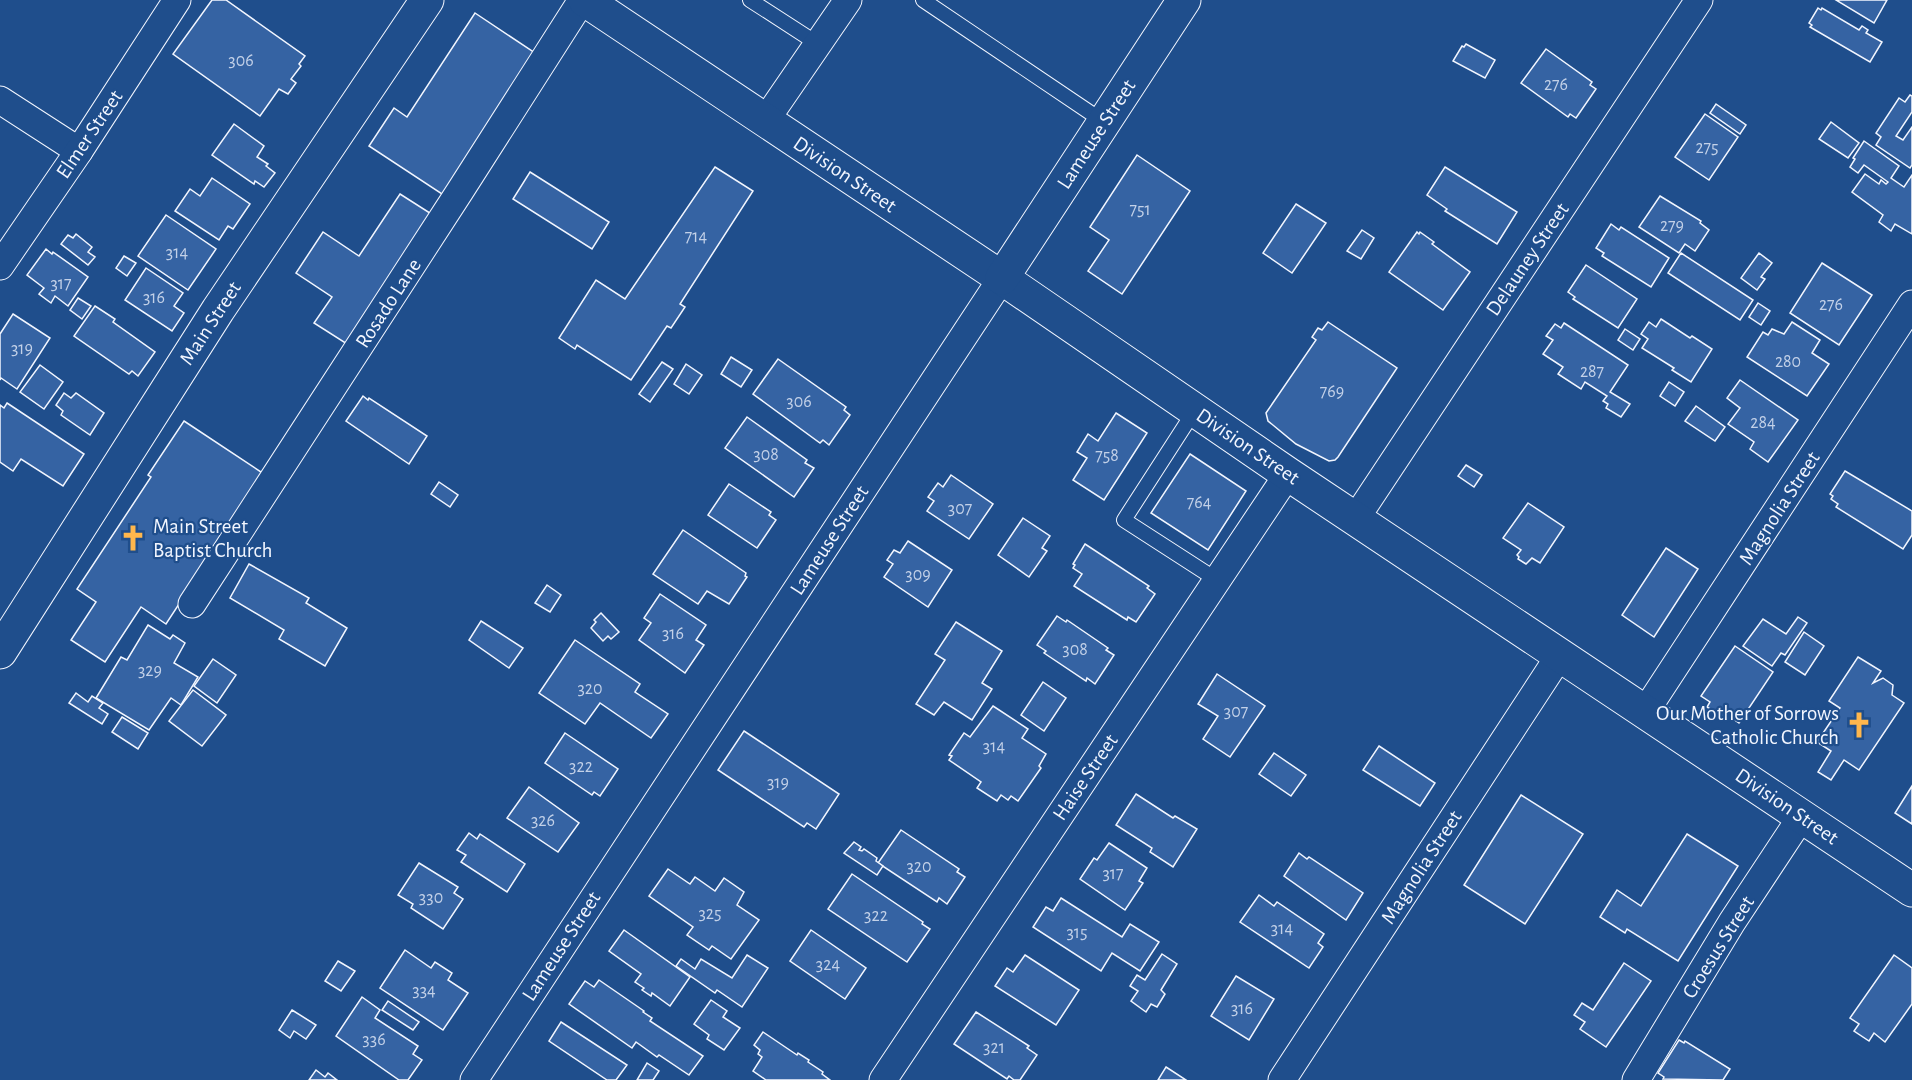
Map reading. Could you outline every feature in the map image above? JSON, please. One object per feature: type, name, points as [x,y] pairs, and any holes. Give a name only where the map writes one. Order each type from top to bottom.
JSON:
[{"type":"main road","name":"Main Street","points":[[0,652],[218,310],[427,0]]},
{"type":"main road","name":"Division Street","points":[[584,0],[1002,278],[1288,474],[1912,890]]},
{"type":"main road","name":"Lameuse Street","points":[[1002,278],[1184,0]]},
{"type":"street","name":"Elmer Street","points":[[0,266],[79,151],[177,0]]},
{"type":"street","name":"Rosado Lane","points":[[192,604],[584,0]]},
{"type":"street","points":[[765,121],[848,0]]},
{"type":"street","name":"Delauney Street","points":[[1356,518],[1699,0]]},
{"type":"street","points":[[0,100],[79,151]]},
{"type":"street","name":"Lameuse Street","points":[[474,1080],[1002,278]]},
{"type":"street","name":"Magnolia Street","points":[[1645,712],[1912,304]]},
{"type":"street","name":"Haise Street","points":[[883,1080],[1288,474]]},
{"type":"street","name":"Magnolia Street","points":[[1282,1080],[1560,655]]},
{"type":"street","name":"Croesus Street","points":[[1636,1080],[1732,922],[1802,816]]},
{"type":"lane","points":[[750,0],[818,44]]},
{"type":"lane","points":[[922,0],[1104,122]]},
{"type":"lane","points":[[1195,410],[1124,520],[1217,580]]},
{"type":"building","points":[[212,0],[226,0],[305,56],[291,79],[296,83],[288,94],[279,89],[260,116],[173,54]]},
{"type":"building","points":[[1836,0],[1887,0],[1874,23]]},
{"type":"building","points":[[1818,8],[1821,10],[1822,8],[1859,30],[1862,26],[1868,30],[1866,33],[1882,42],[1870,62],[1810,27],[1812,25],[1809,23]]},
{"type":"building","points":[[475,13],[538,55],[445,196],[369,146],[394,108],[407,117]]},
{"type":"building","points":[[1466,44],[1495,60],[1485,78],[1453,61],[1462,46]]},
{"type":"building","points":[[1546,49],[1592,82],[1590,85],[1596,89],[1576,118],[1570,114],[1568,117],[1521,83]]},
{"type":"building","points":[[1910,95],[1912,96],[1912,112],[1896,136],[1903,140],[1912,127],[1912,165],[1910,168],[1876,145],[1881,137],[1876,133],[1899,98],[1905,102]]},
{"type":"building","points":[[1716,104],[1746,125],[1740,134],[1710,113]]},
{"type":"building","points":[[1705,114],[1738,137],[1709,180],[1675,157]]},
{"type":"building","points":[[1831,122],[1859,143],[1848,158],[1819,139]]},
{"type":"building","points":[[234,124],[264,146],[257,157],[268,164],[266,166],[275,173],[264,187],[255,181],[254,184],[212,155]]},
{"type":"building","points":[[1864,141],[1899,166],[1891,178],[1904,187],[1912,175],[1912,234],[1895,224],[1891,231],[1879,222],[1883,215],[1852,192],[1865,174],[1879,184],[1881,180],[1886,184],[1888,182],[1864,165],[1858,173],[1850,167]]},
{"type":"building","points":[[1137,155],[1190,191],[1122,294],[1088,271],[1109,240],[1090,227]]},
{"type":"building","points":[[715,167],[753,191],[680,304],[685,307],[671,328],[667,326],[631,380],[577,345],[575,349],[559,338],[596,280],[625,299]]},
{"type":"building","points":[[1445,167],[1517,212],[1497,244],[1445,211],[1447,209],[1427,195]]},
{"type":"building","points":[[530,172],[609,222],[592,249],[513,199]]},
{"type":"building","points":[[212,178],[250,204],[233,229],[228,226],[219,240],[175,211],[190,189],[200,196]]},
{"type":"building","points":[[400,194],[433,215],[347,344],[314,323],[332,297],[296,273],[323,232],[359,256]]},
{"type":"building","points":[[1660,196],[1701,221],[1700,223],[1709,230],[1695,251],[1685,244],[1679,253],[1639,227]]},
{"type":"building","points":[[1296,204],[1326,223],[1292,273],[1263,253]]},
{"type":"building","points":[[166,215],[216,249],[188,290],[138,256]]},
{"type":"building","points":[[1611,224],[1619,230],[1621,227],[1669,258],[1651,287],[1602,256],[1604,253],[1596,248]]},
{"type":"building","points":[[1362,230],[1374,238],[1361,259],[1347,251]]},
{"type":"building","points":[[1417,232],[1434,242],[1432,244],[1470,272],[1443,310],[1389,272]]},
{"type":"building","points":[[76,234],[92,247],[88,252],[95,257],[88,265],[61,244],[68,235],[73,238]]},
{"type":"building","points":[[46,249],[88,277],[68,306],[55,296],[51,303],[39,294],[44,288],[27,275]]},
{"type":"building","points":[[1681,253],[1753,300],[1740,320],[1668,273]]},
{"type":"building","points":[[1759,253],[1772,263],[1761,277],[1765,279],[1757,290],[1741,278]]},
{"type":"building","points":[[124,256],[136,263],[127,276],[116,268]]},
{"type":"building","points":[[1822,263],[1872,295],[1839,345],[1790,313]]},
{"type":"building","points":[[1586,265],[1637,299],[1618,328],[1573,299],[1575,297],[1568,292]]},
{"type":"building","points":[[146,268],[183,293],[174,306],[184,313],[172,331],[125,300]]},
{"type":"building","points":[[78,298],[91,306],[82,319],[70,310]]},
{"type":"building","points":[[1758,303],[1770,311],[1761,325],[1749,317]]},
{"type":"building","points":[[95,306],[115,319],[113,322],[155,352],[138,376],[132,371],[129,374],[74,336]]},
{"type":"building","points":[[13,314],[50,338],[17,389],[1,378],[0,380],[0,334]]},
{"type":"building","points":[[1661,319],[1712,349],[1691,382],[1672,370],[1674,368],[1642,348],[1648,339],[1641,334],[1649,322],[1656,327]]},
{"type":"building","points":[[1328,322],[1397,368],[1338,457],[1329,461],[1296,444],[1268,421],[1266,413],[1316,340],[1312,337],[1318,328],[1322,330]]},
{"type":"building","points":[[1792,322],[1820,340],[1812,353],[1829,364],[1807,396],[1747,357],[1763,332],[1768,335],[1772,329],[1784,334]]},
{"type":"building","points":[[1564,323],[1628,365],[1610,392],[1630,404],[1621,417],[1606,408],[1608,404],[1603,401],[1607,396],[1585,382],[1581,389],[1558,374],[1563,367],[1543,354],[1553,340],[1546,336],[1555,324],[1561,328]]},
{"type":"building","points":[[1625,329],[1640,339],[1633,350],[1618,340]]},
{"type":"building","points":[[731,357],[752,370],[741,387],[721,374]]},
{"type":"building","points":[[778,359],[846,407],[844,410],[850,415],[829,445],[823,440],[820,443],[753,394]]},
{"type":"building","points":[[662,362],[673,369],[650,402],[639,394]]},
{"type":"building","points":[[686,364],[702,375],[689,394],[674,384]]},
{"type":"building","points":[[40,365],[63,382],[44,409],[20,392]]},
{"type":"building","points":[[1740,380],[1798,420],[1768,462],[1750,449],[1754,442],[1728,424],[1740,408],[1727,398]]},
{"type":"building","points":[[1669,382],[1684,392],[1675,406],[1660,396]]},
{"type":"building","points":[[64,393],[71,398],[76,393],[104,413],[90,435],[61,415],[63,411],[56,405]]},
{"type":"building","points":[[363,396],[427,436],[409,464],[346,421]]},
{"type":"building","points":[[7,403],[84,454],[63,486],[21,459],[13,471],[0,462],[0,405],[4,408]]},
{"type":"building","points":[[1696,406],[1725,427],[1715,441],[1685,421]]},
{"type":"building","points":[[1116,413],[1147,433],[1104,500],[1073,480],[1087,458],[1077,452],[1088,434],[1098,441]]},
{"type":"building","points":[[747,417],[807,460],[805,463],[814,468],[794,497],[725,448]]},
{"type":"building","points":[[184,421],[264,474],[166,624],[141,607],[105,662],[71,640],[96,602],[77,589],[151,477],[148,475]]},
{"type":"building","points":[[1190,454],[1246,491],[1208,550],[1151,513]]},
{"type":"building","points":[[1466,465],[1482,475],[1474,487],[1458,476]]},
{"type":"building","points":[[1845,471],[1912,511],[1912,535],[1903,549],[1836,507],[1838,504],[1831,499],[1833,496],[1830,494]]},
{"type":"building","points":[[951,475],[993,504],[969,539],[927,511],[934,501],[928,497],[938,483],[943,487]]},
{"type":"building","points":[[439,482],[458,495],[450,507],[431,494]]},
{"type":"building","points":[[729,484],[771,512],[769,515],[776,520],[757,548],[708,515]]},
{"type":"building","points":[[1528,503],[1564,527],[1540,563],[1532,558],[1526,564],[1518,559],[1517,555],[1521,550],[1503,538]]},
{"type":"building","points":[[1023,518],[1050,536],[1042,548],[1047,551],[1029,577],[998,555]]},
{"type":"building","points":[[683,530],[746,573],[747,577],[729,604],[707,591],[698,604],[653,574]]},
{"type":"building","points":[[908,541],[952,570],[928,607],[884,577],[893,564],[887,560],[894,550],[900,553]]},
{"type":"building","points":[[1085,544],[1149,586],[1147,588],[1155,594],[1136,622],[1128,617],[1127,620],[1074,586],[1082,574],[1073,568],[1075,565],[1073,564]]},
{"type":"building","points":[[1666,548],[1698,569],[1654,637],[1622,615]]},
{"type":"building","points":[[249,564],[309,598],[306,603],[347,628],[325,666],[279,639],[284,630],[230,598]]},
{"type":"building","points":[[547,585],[561,595],[550,612],[535,603]]},
{"type":"building","points":[[660,594],[706,625],[696,640],[704,645],[685,673],[639,640],[651,623],[644,618]]},
{"type":"building","points":[[601,613],[619,632],[611,639],[608,636],[603,641],[591,628],[596,622],[594,620]]},
{"type":"building","points":[[1057,616],[1066,622],[1067,620],[1108,648],[1106,650],[1114,655],[1095,684],[1087,678],[1086,681],[1044,653],[1046,651],[1037,645]]},
{"type":"building","points":[[1798,617],[1807,623],[1785,655],[1781,653],[1772,666],[1743,646],[1763,619],[1786,634]]},
{"type":"building","points":[[481,621],[523,648],[509,668],[469,640]]},
{"type":"building","points":[[956,622],[1002,651],[982,683],[992,689],[972,720],[944,702],[934,715],[916,704],[945,660],[935,654]]},
{"type":"building","points":[[148,625],[170,639],[173,635],[185,643],[174,663],[198,677],[181,705],[171,698],[149,730],[96,698],[121,657],[127,660]]},
{"type":"building","points":[[1804,632],[1824,646],[1805,675],[1785,662]]},
{"type":"building","points":[[575,640],[640,684],[635,692],[668,714],[651,738],[600,703],[585,724],[539,693]]},
{"type":"building","points":[[1735,646],[1773,672],[1739,723],[1730,717],[1727,720],[1707,707],[1710,702],[1701,696]]},
{"type":"building","name":"Our Mother of Sorrows Catholic Church","points":[[1858,657],[1881,671],[1873,683],[1883,678],[1893,685],[1892,695],[1904,703],[1859,770],[1844,760],[1831,780],[1818,772],[1831,751],[1817,742],[1840,708],[1829,701]]},
{"type":"building","points":[[213,659],[236,675],[217,703],[194,686]]},
{"type":"building","points":[[1217,674],[1265,706],[1230,757],[1203,739],[1218,716],[1198,704]]},
{"type":"building","points":[[1043,682],[1066,698],[1044,731],[1021,715]]},
{"type":"building","points":[[193,690],[226,715],[202,746],[169,721]]},
{"type":"building","points":[[76,693],[88,702],[92,696],[103,703],[99,708],[108,714],[102,724],[69,703]]},
{"type":"building","points":[[993,706],[1028,729],[1022,738],[1046,754],[1039,766],[1041,768],[1018,801],[1011,796],[1008,800],[1001,795],[997,801],[977,788],[981,782],[949,760],[952,756],[949,755],[964,733],[970,737]]},
{"type":"building","points":[[122,717],[148,733],[138,749],[112,732]]},
{"type":"building","points":[[744,731],[839,794],[816,829],[807,823],[804,827],[718,770]]},
{"type":"building","points":[[565,733],[618,769],[600,796],[594,792],[592,795],[545,763]]},
{"type":"building","points":[[1379,746],[1435,783],[1420,806],[1363,770]]},
{"type":"building","points":[[1274,753],[1306,775],[1291,796],[1259,774]]},
{"type":"building","points":[[1912,786],[1912,824],[1895,813]]},
{"type":"building","points":[[529,787],[579,823],[558,852],[507,818]]},
{"type":"building","points":[[1136,794],[1173,818],[1175,816],[1197,829],[1173,867],[1150,852],[1152,848],[1116,825]]},
{"type":"building","points":[[1521,795],[1583,834],[1525,924],[1464,885]]},
{"type":"building","points":[[901,830],[959,869],[957,872],[965,877],[947,904],[939,898],[937,902],[878,863]]},
{"type":"building","points":[[469,833],[477,839],[480,834],[525,864],[507,892],[461,862],[466,855],[457,850]]},
{"type":"building","points":[[1687,834],[1738,866],[1678,961],[1627,929],[1625,933],[1600,917],[1617,890],[1641,906]]},
{"type":"building","points":[[854,842],[861,847],[859,850],[864,849],[877,858],[876,861],[883,866],[877,875],[844,853]]},
{"type":"building","points":[[1109,843],[1147,868],[1139,881],[1143,883],[1125,910],[1080,879],[1094,858],[1097,860]]},
{"type":"building","points":[[1299,853],[1307,859],[1309,857],[1363,893],[1346,920],[1284,876]]},
{"type":"building","points":[[419,863],[458,887],[454,893],[463,899],[443,929],[411,908],[413,904],[398,895]]},
{"type":"building","points":[[668,869],[690,884],[695,877],[715,891],[724,878],[744,892],[737,905],[759,920],[731,959],[712,946],[709,950],[687,935],[693,927],[649,896]]},
{"type":"building","points":[[852,874],[930,929],[907,962],[828,909]]},
{"type":"building","points":[[1259,895],[1274,906],[1277,902],[1324,934],[1318,943],[1323,947],[1309,968],[1240,922]]},
{"type":"building","points":[[1061,898],[1122,937],[1130,924],[1159,942],[1140,971],[1112,953],[1101,971],[1033,927],[1046,907],[1053,911]]},
{"type":"building","points":[[624,930],[690,977],[670,1006],[652,993],[651,996],[642,990],[644,988],[635,982],[641,974],[609,951]]},
{"type":"building","points":[[811,930],[866,968],[845,999],[790,961]]},
{"type":"building","points":[[405,950],[431,968],[435,962],[452,973],[448,980],[468,993],[443,1030],[380,988]]},
{"type":"building","points":[[1162,954],[1177,964],[1161,990],[1165,994],[1157,1007],[1151,1004],[1146,1012],[1131,1001],[1138,991],[1130,986],[1137,975],[1145,980]]},
{"type":"building","points":[[747,955],[768,968],[742,1007],[717,990],[715,993],[676,966],[681,959],[695,969],[701,959],[732,978]]},
{"type":"building","points":[[1025,955],[1079,990],[1056,1025],[995,986],[1007,968],[1013,972]]},
{"type":"building","points":[[1894,955],[1912,968],[1912,1004],[1885,1042],[1874,1033],[1869,1041],[1854,1031],[1859,1024],[1850,1018]]},
{"type":"building","points":[[338,961],[355,971],[341,991],[325,981]]},
{"type":"building","points":[[1624,963],[1651,981],[1606,1047],[1580,1029],[1585,1022],[1574,1015],[1582,1003],[1593,1010]]},
{"type":"building","points":[[1236,976],[1274,999],[1249,1040],[1211,1016]]},
{"type":"building","points":[[599,980],[644,1011],[652,1018],[650,1021],[703,1056],[689,1075],[636,1042],[632,1048],[569,1004],[585,981],[594,987]]},
{"type":"building","points":[[362,997],[380,1010],[375,1018],[418,1046],[413,1054],[422,1060],[408,1080],[399,1080],[336,1036]]},
{"type":"building","points":[[711,1000],[727,1011],[723,1017],[740,1028],[724,1050],[707,1039],[709,1035],[694,1024]]},
{"type":"building","points":[[388,1001],[419,1022],[413,1030],[382,1010]]},
{"type":"building","points":[[292,1010],[316,1025],[306,1039],[294,1031],[290,1038],[279,1030]]},
{"type":"building","points":[[976,1012],[1029,1046],[1027,1048],[1037,1055],[1020,1080],[1014,1080],[1009,1076],[1007,1079],[954,1044]]},
{"type":"building","points":[[561,1022],[627,1065],[616,1080],[607,1080],[549,1041]]},
{"type":"building","points":[[763,1032],[797,1055],[798,1053],[809,1060],[808,1062],[830,1080],[766,1080],[753,1071],[762,1057],[758,1054],[760,1050],[754,1045]]},
{"type":"building","points":[[1679,1040],[1684,1043],[1685,1041],[1730,1069],[1723,1080],[1663,1079],[1664,1077],[1658,1073]]},
{"type":"building","points":[[647,1063],[659,1071],[653,1080],[637,1080]]},
{"type":"building","points":[[1166,1067],[1186,1080],[1158,1080]]},
{"type":"building","points":[[316,1070],[325,1077],[328,1073],[337,1080],[309,1080]]},
{"type":"place","name":"Main Street Baptist Church","points":[[133,538]]},
{"type":"place","name":"Our Mother of Sorrows Catholic Church","points":[[1859,725]]}]
